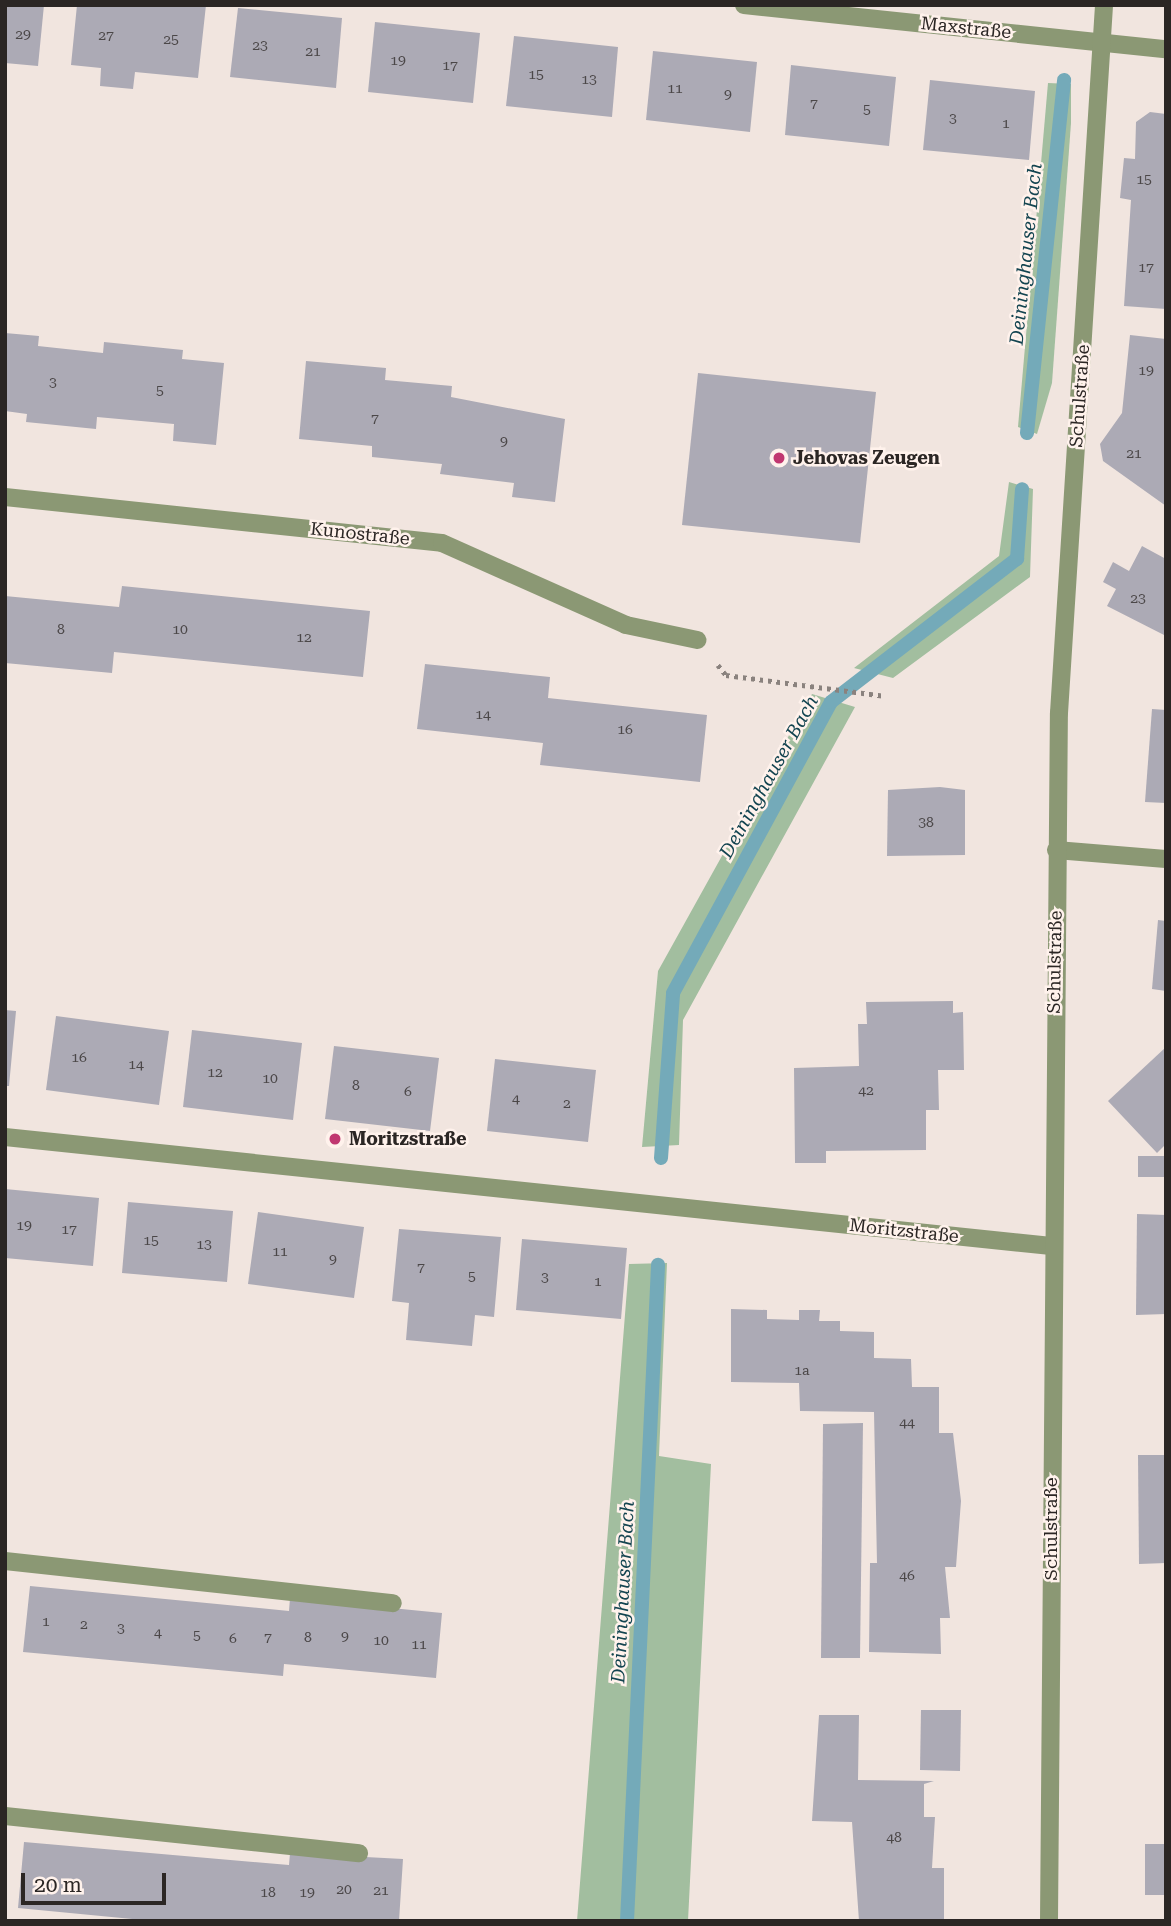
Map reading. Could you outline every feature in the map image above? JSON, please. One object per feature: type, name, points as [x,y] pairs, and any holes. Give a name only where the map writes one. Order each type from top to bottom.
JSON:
[{"type":"street","name":"Maxstraße","points":[[744,5],[1166,49]]},
{"type":"street","name":"Schulstraße","points":[[1049,1921],[1051,1246],[1061,674],[1105,43],[1104,5]]},
{"type":"street","name":"Kunostraße","points":[[5,497],[442,543],[626,625],[696,640]]},
{"type":"street","points":[[1056,850],[1166,859]]},
{"type":"street","name":"Moritzstraße","points":[[5,1137],[1051,1246]]},
{"type":"street","points":[[5,1561],[393,1603]]},
{"type":"street","points":[[5,1816],[359,1853]]},
{"type":"path","points":[[696,640],[726,675],[886,696]]},
{"type":"green space","points":[[1048,83],[1071,84],[1071,123],[1052,383],[1037,434],[1018,427]]},
{"type":"green space","points":[[1009,482],[1033,489],[1030,577],[893,678],[854,668],[999,556]]},
{"type":"green space","points":[[812,694],[855,707],[683,1020],[679,1145],[642,1147],[658,971]]},
{"type":"green space","points":[[667,1263],[659,1456],[711,1464],[688,1921],[577,1921],[629,1264]]},
{"type":"building","points":[[5,5],[44,5],[38,66],[5,63]]},
{"type":"building","points":[[77,5],[206,5],[198,78],[135,72],[133,89],[100,86],[101,68],[71,65]]},
{"type":"building","points":[[238,8],[342,18],[336,88],[230,77]]},
{"type":"building","points":[[375,22],[480,33],[473,103],[368,92]]},
{"type":"building","points":[[514,36],[618,47],[612,117],[506,106]]},
{"type":"building","points":[[653,51],[757,62],[750,132],[646,120]]},
{"type":"building","points":[[791,65],[896,77],[889,146],[785,135]]},
{"type":"building","points":[[930,80],[1035,91],[1029,160],[923,150]]},
{"type":"building","points":[[1150,112],[1166,114],[1166,309],[1124,306],[1131,200],[1120,198],[1124,158],[1135,159],[1136,122]]},
{"type":"building","points":[[5,333],[39,336],[38,346],[103,353],[104,342],[183,350],[182,359],[224,363],[216,445],[173,441],[174,424],[97,417],[96,429],[26,422],[27,414],[5,411]]},
{"type":"building","points":[[1130,335],[1166,339],[1166,506],[1103,461],[1100,444],[1122,413]]},
{"type":"building","points":[[306,361],[386,368],[385,380],[452,386],[451,397],[565,419],[555,502],[512,497],[514,483],[440,474],[442,464],[372,457],[372,446],[299,439]]},
{"type":"building","name":"Jehovas Zeugen","points":[[698,373],[876,392],[860,543],[682,525]]},
{"type":"building","points":[[1142,546],[1166,559],[1166,636],[1107,606],[1116,589],[1103,582],[1113,562],[1129,571]]},
{"type":"building","points":[[122,586],[370,611],[363,677],[114,652],[112,673],[5,663],[5,596],[119,607]]},
{"type":"building","points":[[425,664],[550,677],[548,698],[707,715],[700,782],[540,765],[543,743],[417,729]]},
{"type":"building","points":[[1152,709],[1166,710],[1166,803],[1145,802]]},
{"type":"building","points":[[940,787],[965,790],[965,855],[887,856],[888,790]]},
{"type":"building","points":[[1158,920],[1166,921],[1166,991],[1152,989]]},
{"type":"building","points":[[953,1001],[953,1013],[963,1012],[964,1070],[938,1070],[939,1110],[926,1110],[926,1150],[826,1151],[826,1163],[795,1163],[794,1068],[859,1066],[858,1024],[867,1024],[866,1002]]},
{"type":"building","points":[[5,1010],[16,1011],[9,1086],[5,1086]]},
{"type":"building","points":[[56,1016],[169,1031],[159,1105],[46,1090]]},
{"type":"building","points":[[192,1030],[302,1043],[293,1120],[183,1107]]},
{"type":"building","points":[[334,1046],[439,1058],[430,1131],[325,1119]]},
{"type":"building","points":[[1166,1047],[1166,1144],[1157,1153],[1108,1101]]},
{"type":"building","points":[[495,1059],[596,1070],[588,1142],[487,1131]]},
{"type":"building","points":[[1138,1156],[1166,1156],[1166,1177],[1138,1177]]},
{"type":"building","points":[[5,1189],[99,1198],[93,1266],[5,1258]]},
{"type":"building","points":[[128,1202],[233,1211],[227,1282],[122,1273]]},
{"type":"building","points":[[258,1212],[364,1227],[354,1298],[248,1284]]},
{"type":"building","points":[[1137,1214],[1166,1215],[1166,1314],[1136,1315]]},
{"type":"building","points":[[399,1229],[501,1237],[494,1317],[475,1315],[472,1346],[406,1340],[409,1303],[392,1301]]},
{"type":"building","points":[[522,1239],[627,1248],[621,1319],[516,1310]]},
{"type":"building","points":[[731,1309],[767,1310],[767,1319],[799,1320],[799,1310],[820,1310],[819,1321],[840,1321],[840,1331],[874,1332],[874,1358],[911,1359],[912,1387],[939,1387],[939,1433],[953,1433],[961,1501],[956,1567],[945,1567],[950,1618],[940,1618],[941,1654],[869,1652],[870,1563],[877,1563],[874,1412],[800,1411],[799,1383],[731,1382]]},
{"type":"building","points":[[863,1423],[860,1658],[821,1658],[823,1424]]},
{"type":"building","points":[[1138,1455],[1166,1455],[1166,1563],[1139,1564]]},
{"type":"building","points":[[30,1586],[289,1611],[290,1598],[442,1613],[436,1678],[284,1664],[283,1676],[23,1652]]},
{"type":"building","points":[[921,1710],[961,1710],[960,1771],[920,1770]]},
{"type":"building","points":[[819,1715],[859,1715],[858,1780],[934,1781],[924,1784],[924,1817],[935,1817],[932,1868],[944,1868],[944,1921],[859,1921],[852,1822],[812,1821]]},
{"type":"building","points":[[24,1842],[289,1865],[290,1853],[403,1859],[399,1921],[153,1921],[18,1908]]},
{"type":"building","points":[[1145,1844],[1166,1844],[1166,1895],[1145,1895]]},
{"type":"waterway","name":"Deininghauser Bach","points":[[1027,433],[1064,80]]},
{"type":"waterway","name":"Deininghauser Bach","points":[[661,1158],[673,993],[831,702],[1017,559],[1022,489]]},
{"type":"waterway","name":"Deininghauser Bach","points":[[627,1921],[658,1265]]},
{"type":"place","name":"Jehovas Zeugen","points":[[779,458]]},
{"type":"place","name":"Moritzstraße","points":[[335,1139]]}]
